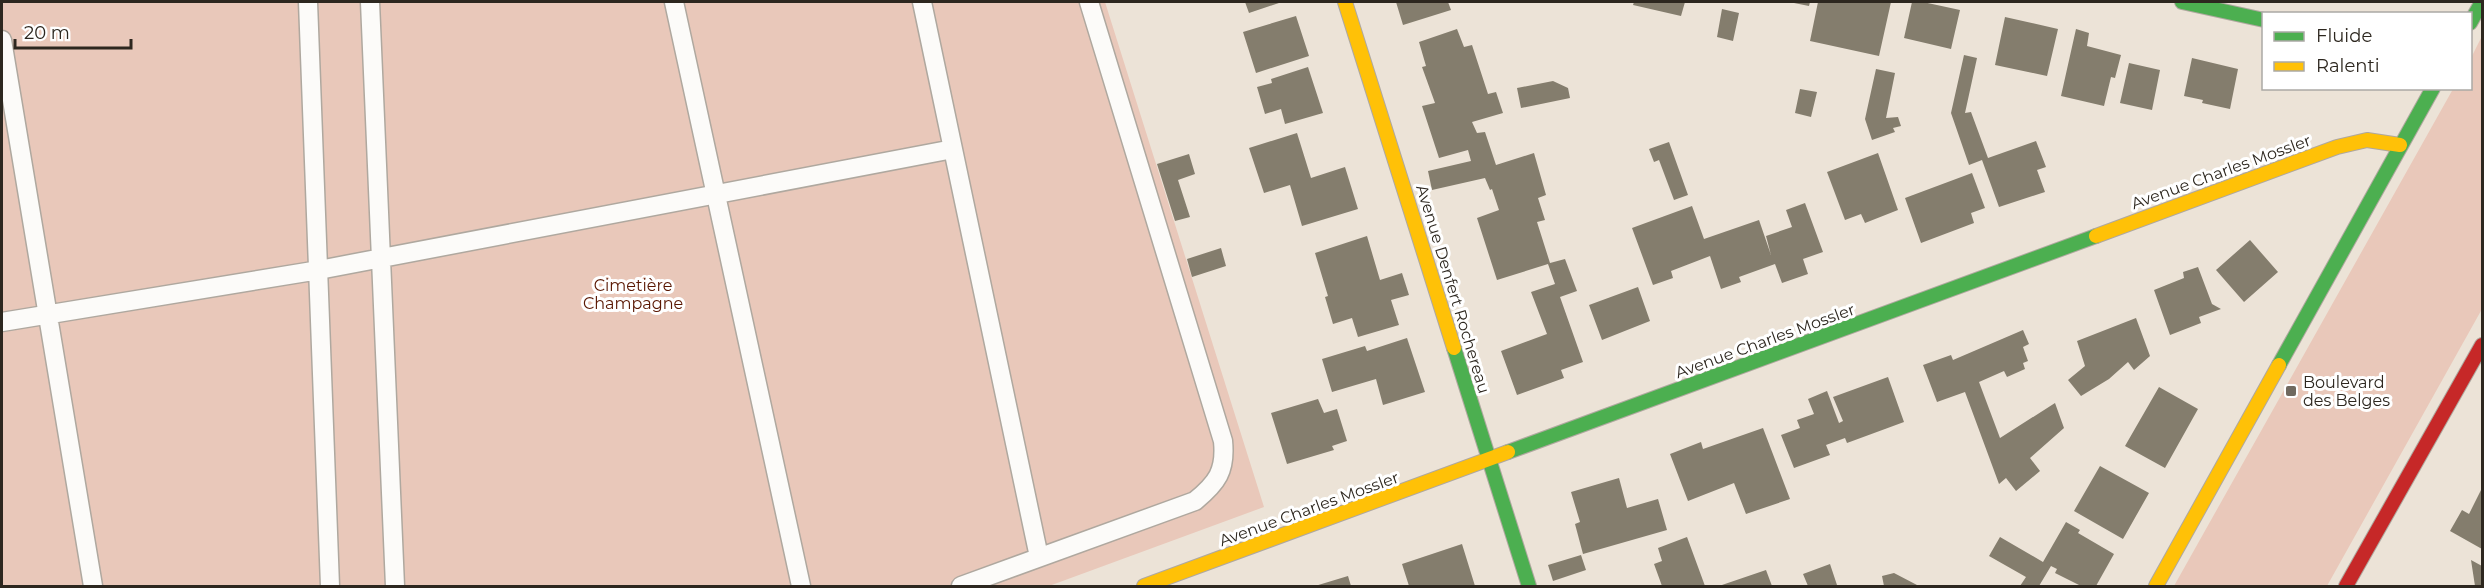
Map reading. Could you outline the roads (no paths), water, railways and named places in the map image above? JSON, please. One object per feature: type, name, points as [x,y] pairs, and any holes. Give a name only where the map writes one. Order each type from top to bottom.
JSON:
[{"type":"street","name":"Avenue Denfert Rochereau","points":[[1345,2],[1529,586]]},
{"type":"street","points":[[2182,2],[2262,20]]},
{"type":"street","points":[[2472,20],[2482,2]]},
{"type":"street","points":[[2156,586],[2432,90]]},
{"type":"street","name":"Avenue Charles Mossler","points":[[1144,586],[1184,580],[1489,460],[2337,147],[2367,140],[2400,145]]},
{"type":"street","points":[[2346,586],[2482,345]]},
{"type":"lane","points":[[308,2],[330,586]]},
{"type":"lane","points":[[370,2],[395,586]]},
{"type":"lane","points":[[674,2],[801,586]]},
{"type":"lane","points":[[922,2],[1039,557]]},
{"type":"lane","points":[[962,586],[1195,501],[1210,489],[1225,460],[1224,441],[1089,2]]},
{"type":"lane","points":[[2,40],[93,586]]},
{"type":"lane","points":[[2,322],[319,270],[953,148]]},
{"type":"place","name":"Boulevard des Belges","points":[[2291,391]]},
{"type":"park label","name":"Cimetière Champagne","points":[[633,294]]}]
